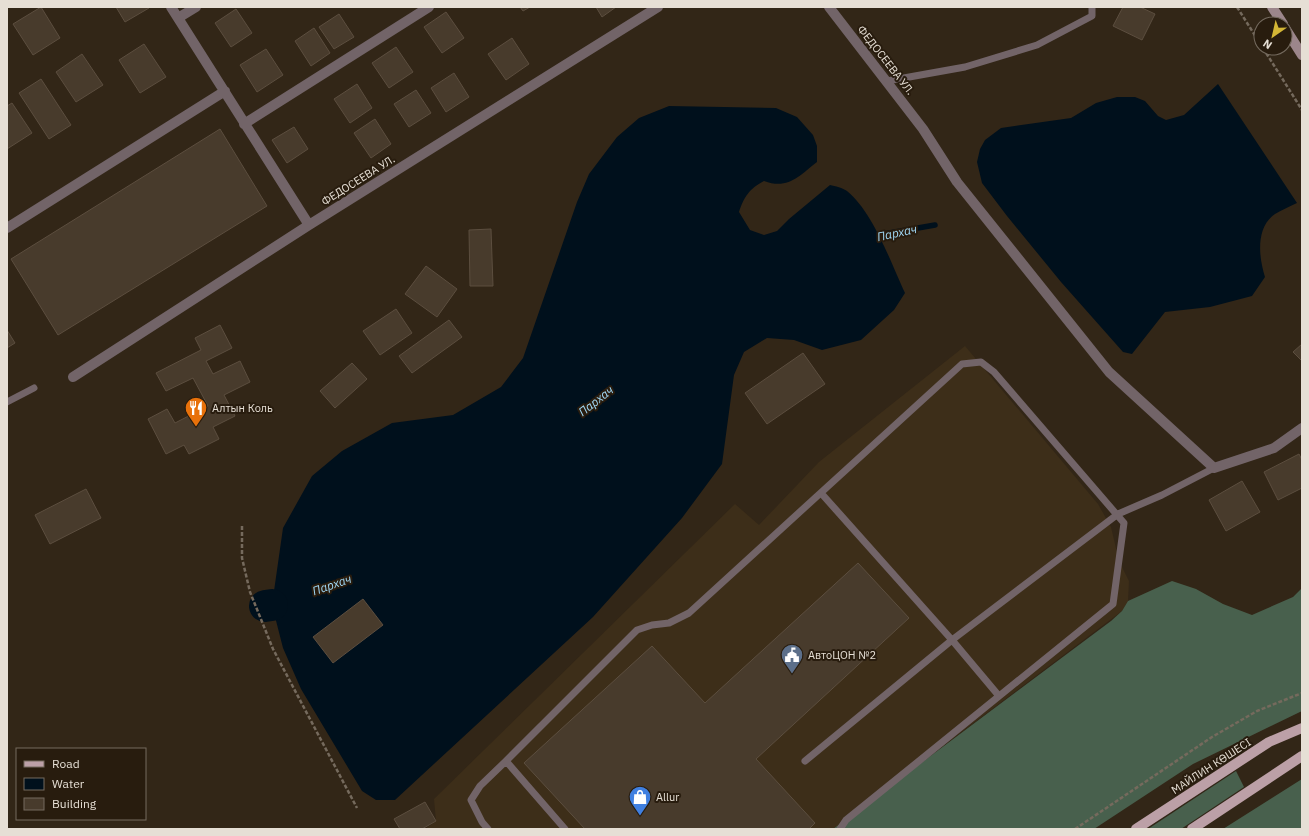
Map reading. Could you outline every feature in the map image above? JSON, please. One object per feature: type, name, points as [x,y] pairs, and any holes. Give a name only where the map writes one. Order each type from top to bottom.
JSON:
[{"type":"main road","name":"МАЙЛИН КӨШЕСІ","points":[[1136,829],[1269,742],[1302,728]]},
{"type":"main road","points":[[1192,829],[1302,756]]},
{"type":"street","points":[[171,7],[309,225]]},
{"type":"street","points":[[178,18],[196,7]]},
{"type":"street","points":[[244,124],[429,7]]},
{"type":"street","name":"ФЕДОСЕЕВА УЛ.","points":[[73,377],[309,225],[658,7]]},
{"type":"street","name":"ФЕДОСЕЕВА УЛ.","points":[[829,7],[887,80],[923,129],[957,182],[1109,372],[1214,468]]},
{"type":"street","points":[[1272,7],[1277,16]]},
{"type":"street","points":[[1293,41],[1302,55]]},
{"type":"street","points":[[7,228],[225,91]]},
{"type":"street","points":[[1214,468],[1274,448],[1302,428]]},
{"type":"lane","points":[[887,80],[965,67],[1037,45],[1092,16],[1092,7]]},
{"type":"lane","points":[[488,829],[482,822],[471,800],[480,786],[637,630],[652,625],[669,623],[689,613],[962,364],[981,362],[994,372],[1118,514],[1124,523],[1113,604],[846,820],[840,829]]},
{"type":"lane","points":[[7,402],[34,388]]},
{"type":"lane","points":[[805,761],[952,640],[1118,514],[1162,495],[1214,468]]},
{"type":"lane","points":[[821,493],[952,640],[999,696]]},
{"type":"lane","points":[[506,761],[565,829]]},
{"type":"path","points":[[1237,7],[1253,32]]},
{"type":"path","points":[[1268,56],[1302,110]]},
{"type":"path","points":[[242,526],[242,558],[253,599],[274,649],[357,808]]},
{"type":"path","points":[[1076,829],[1212,737],[1258,711],[1302,693]]},
{"type":"shaded area","points":[[965,346],[1098,504],[1111,527],[1119,561],[1129,581],[1128,601],[1122,611],[833,829],[425,829],[436,821],[434,799],[735,504],[759,525],[819,462]]},
{"type":"green space","points":[[1172,581],[1196,589],[1223,604],[1252,615],[1293,597],[1302,588],[1302,711],[1193,764],[1094,829],[833,829],[1111,621],[1122,611],[1128,601]]},
{"type":"green space","points":[[1236,771],[1244,787],[1181,829],[1148,829]]},
{"type":"green space","points":[[1302,779],[1302,829],[1223,829]]},
{"type":"water","points":[[1218,84],[1297,203],[1275,214],[1264,227],[1261,235],[1260,252],[1265,277],[1252,296],[1210,307],[1165,312],[1132,354],[1123,352],[1061,282],[982,183],[977,162],[980,149],[985,140],[1001,128],[1071,118],[1096,103],[1117,97],[1135,97],[1145,101],[1158,116],[1166,120],[1184,115]]},
{"type":"water","points":[[669,106],[776,108],[797,117],[813,135],[817,146],[817,162],[799,177],[787,183],[780,184],[764,181],[751,190],[745,198],[739,212],[750,230],[764,235],[777,231],[830,185],[841,188],[847,191],[856,200],[873,225],[905,293],[894,310],[861,340],[822,350],[794,340],[767,338],[744,352],[734,375],[722,464],[682,518],[593,617],[395,800],[376,800],[362,791],[301,689],[283,648],[272,605],[283,528],[312,476],[342,451],[392,423],[453,415],[501,387],[523,358],[577,202],[589,174],[617,137],[639,118]]},
{"type":"building","points":[[41,7],[60,38],[33,55],[13,24]]},
{"type":"building","points":[[116,7],[149,7],[149,8],[125,22]]},
{"type":"building","points":[[520,7],[530,7],[523,11]]},
{"type":"building","points":[[596,7],[616,7],[602,17]]},
{"type":"building","points":[[1123,7],[1140,7],[1155,14],[1142,40],[1113,26]]},
{"type":"building","points":[[236,9],[252,33],[231,47],[215,23]]},
{"type":"building","points":[[446,12],[464,38],[442,53],[424,27]]},
{"type":"building","points":[[339,14],[354,37],[334,49],[319,27]]},
{"type":"building","points":[[314,28],[330,53],[311,66],[295,41]]},
{"type":"building","points":[[512,38],[529,64],[506,80],[488,54]]},
{"type":"building","points":[[144,44],[166,77],[140,93],[119,60]]},
{"type":"building","points":[[396,47],[413,72],[389,88],[372,63]]},
{"type":"building","points":[[266,49],[283,75],[257,92],[240,65]]},
{"type":"building","points":[[82,54],[103,85],[76,102],[56,72]]},
{"type":"building","points":[[454,73],[469,97],[446,112],[431,88]]},
{"type":"building","points":[[41,79],[71,125],[49,139],[19,93]]},
{"type":"building","points":[[357,84],[372,108],[350,123],[334,99]]},
{"type":"building","points":[[416,90],[431,113],[409,127],[394,104]]},
{"type":"building","points":[[12,103],[32,133],[7,149],[7,106]]},
{"type":"building","points":[[375,119],[391,144],[371,158],[354,133]]},
{"type":"building","points":[[294,127],[308,149],[287,163],[272,140]]},
{"type":"building","points":[[220,129],[267,206],[58,335],[11,259]]},
{"type":"building","points":[[491,229],[493,286],[470,286],[469,230]]},
{"type":"building","points":[[426,266],[457,289],[437,317],[405,294]]},
{"type":"building","points":[[396,309],[412,333],[380,355],[363,331]]},
{"type":"building","points":[[449,320],[462,337],[412,373],[399,356]]},
{"type":"building","points":[[220,325],[232,348],[206,361],[213,374],[240,361],[250,382],[224,395],[235,416],[213,427],[219,439],[189,454],[184,445],[166,454],[148,419],[167,409],[175,423],[208,406],[193,378],[166,391],[156,373],[201,350],[195,338]]},
{"type":"building","points":[[7,330],[15,343],[7,348]]},
{"type":"building","points":[[1302,344],[1302,361],[1293,352]]},
{"type":"building","points":[[803,353],[825,384],[767,424],[745,393]]},
{"type":"building","points":[[352,363],[367,379],[335,408],[320,391]]},
{"type":"building","points":[[1299,454],[1302,460],[1302,488],[1278,500],[1264,472]]},
{"type":"building","points":[[1242,481],[1260,512],[1226,531],[1209,500]]},
{"type":"building","points":[[86,489],[101,518],[50,544],[35,515]]},
{"type":"building","name":"АвтоЦОН №2","points":[[858,563],[909,618],[756,759],[815,823],[809,829],[585,829],[524,763],[652,646],[705,703]]},
{"type":"building","points":[[363,599],[383,625],[333,663],[313,637]]},
{"type":"building","points":[[425,802],[436,821],[422,829],[400,829],[394,819]]},
{"type":"waterway","name":"Пархач","points":[[873,237],[935,225]]},
{"type":"waterway","name":"Пархач","points":[[265,606],[272,605]]},
{"type":"place","name":"Алтын Коль","points":[[196,428]]},
{"type":"place","name":"АвтоЦОН №2","points":[[792,674]]},
{"type":"place","name":"Allur","points":[[640,816]]}]
